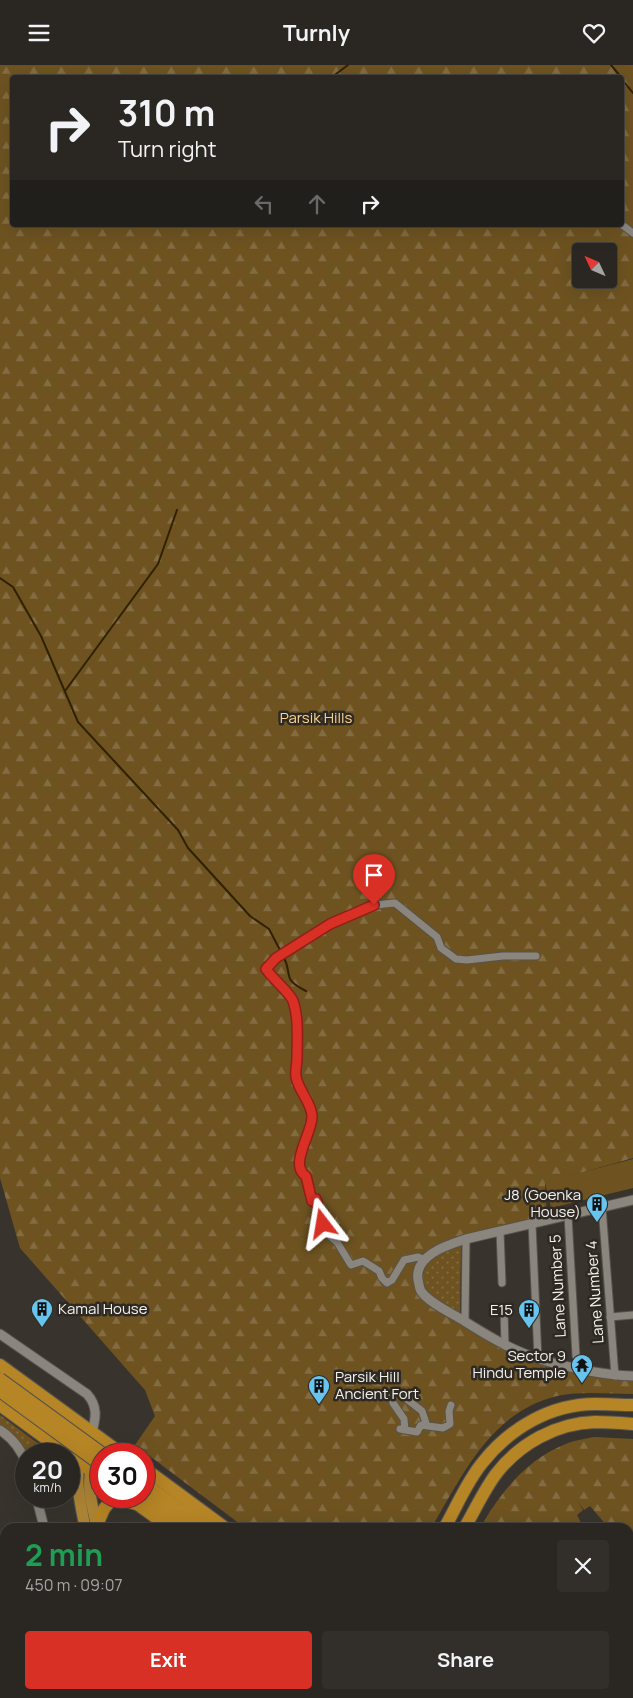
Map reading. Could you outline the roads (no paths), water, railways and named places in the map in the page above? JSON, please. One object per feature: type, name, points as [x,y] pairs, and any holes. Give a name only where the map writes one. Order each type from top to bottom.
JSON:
[{"type":"highway","points":[[0,1365],[107,1443]]},
{"type":"highway","points":[[0,1379],[90,1445]]},
{"type":"highway","points":[[0,1391],[90,1463]]},
{"type":"highway","points":[[0,1405],[51,1443]]},
{"type":"highway","points":[[447,1523],[482,1463],[502,1441],[525,1424],[552,1412],[580,1405],[633,1405]]},
{"type":"highway","points":[[468,1523],[497,1473],[514,1455],[534,1440],[558,1429],[582,1423],[633,1423]]},
{"type":"highway","points":[[80,1448],[97,1436]]},
{"type":"highway","points":[[97,1436],[97,1443]]},
{"type":"highway","points":[[155,1476],[219,1523]]},
{"type":"highway","points":[[155,1491],[199,1523]]},
{"type":"highway","points":[[80,1502],[83,1523]]},
{"type":"highway","points":[[93,1508],[96,1523]]},
{"type":"highway","points":[[99,1523],[105,1508]]},
{"type":"highway","points":[[149,1508],[165,1523]]},
{"type":"highway","points":[[154,1508],[180,1523]]},
{"type":"street","points":[[424,1260],[418,1257],[404,1260],[392,1280],[387,1283],[379,1271],[363,1261],[351,1265],[323,1224],[316,1199],[312,1201],[306,1176],[300,1169],[300,1153],[312,1126],[312,1116],[310,1105],[296,1076],[297,1033],[292,999],[266,969],[279,956],[330,924],[374,905],[395,903],[437,937],[441,948],[456,959],[536,956]]},
{"type":"street","points":[[633,1200],[466,1239],[442,1247],[424,1260],[417,1274],[420,1290],[434,1303],[505,1346],[572,1368],[615,1376],[633,1376]]},
{"type":"street","name":"Lane Number 4","points":[[602,1207],[615,1376]]},
{"type":"street","name":"Lane Number 5","points":[[568,1216],[576,1356]]},
{"type":"street","points":[[532,1224],[538,1358]]},
{"type":"street","points":[[500,1231],[502,1283]]},
{"type":"street","points":[[465,1322],[466,1239]]},
{"type":"street","points":[[504,1310],[505,1346]]},
{"type":"street","points":[[610,1317],[633,1315]]},
{"type":"street","points":[[0,1334],[83,1390],[91,1398],[94,1404],[97,1436]]},
{"type":"street","points":[[404,1397],[422,1411],[426,1426]]},
{"type":"street","points":[[393,1403],[404,1419],[403,1429],[418,1432],[420,1425],[444,1428],[450,1424],[451,1405]]},
{"type":"street","points":[[95,1419],[97,1436]]},
{"type":"street","points":[[0,1430],[15,1443]]},
{"type":"street","points":[[39,1508],[43,1523]]},
{"type":"waterway","points":[[335,75],[348,65]]},
{"type":"waterway","points":[[611,65],[619,75]]},
{"type":"waterway","points":[[624,82],[633,93]]},
{"type":"waterway","points":[[65,691],[158,564],[177,510]]},
{"type":"waterway","points":[[0,578],[13,587],[41,636],[78,722],[178,830],[188,848],[250,916],[269,929],[281,952]]},
{"type":"waterway","points":[[283,956],[290,979],[298,987],[306,991]]},
{"type":"place","name":"J8 (Goenka House)","points":[[597,1223]]},
{"type":"place","name":"Kamal House","points":[[42,1328]]},
{"type":"place","name":"E15","points":[[529,1329]]},
{"type":"place","name":"Sector 9 Hindu Temple","points":[[582,1384]]},
{"type":"place","name":"Parsik Hill Ancient Fort","points":[[319,1405]]},
{"type":"park label","name":"Parsik Hills","points":[[316,718]]}]
